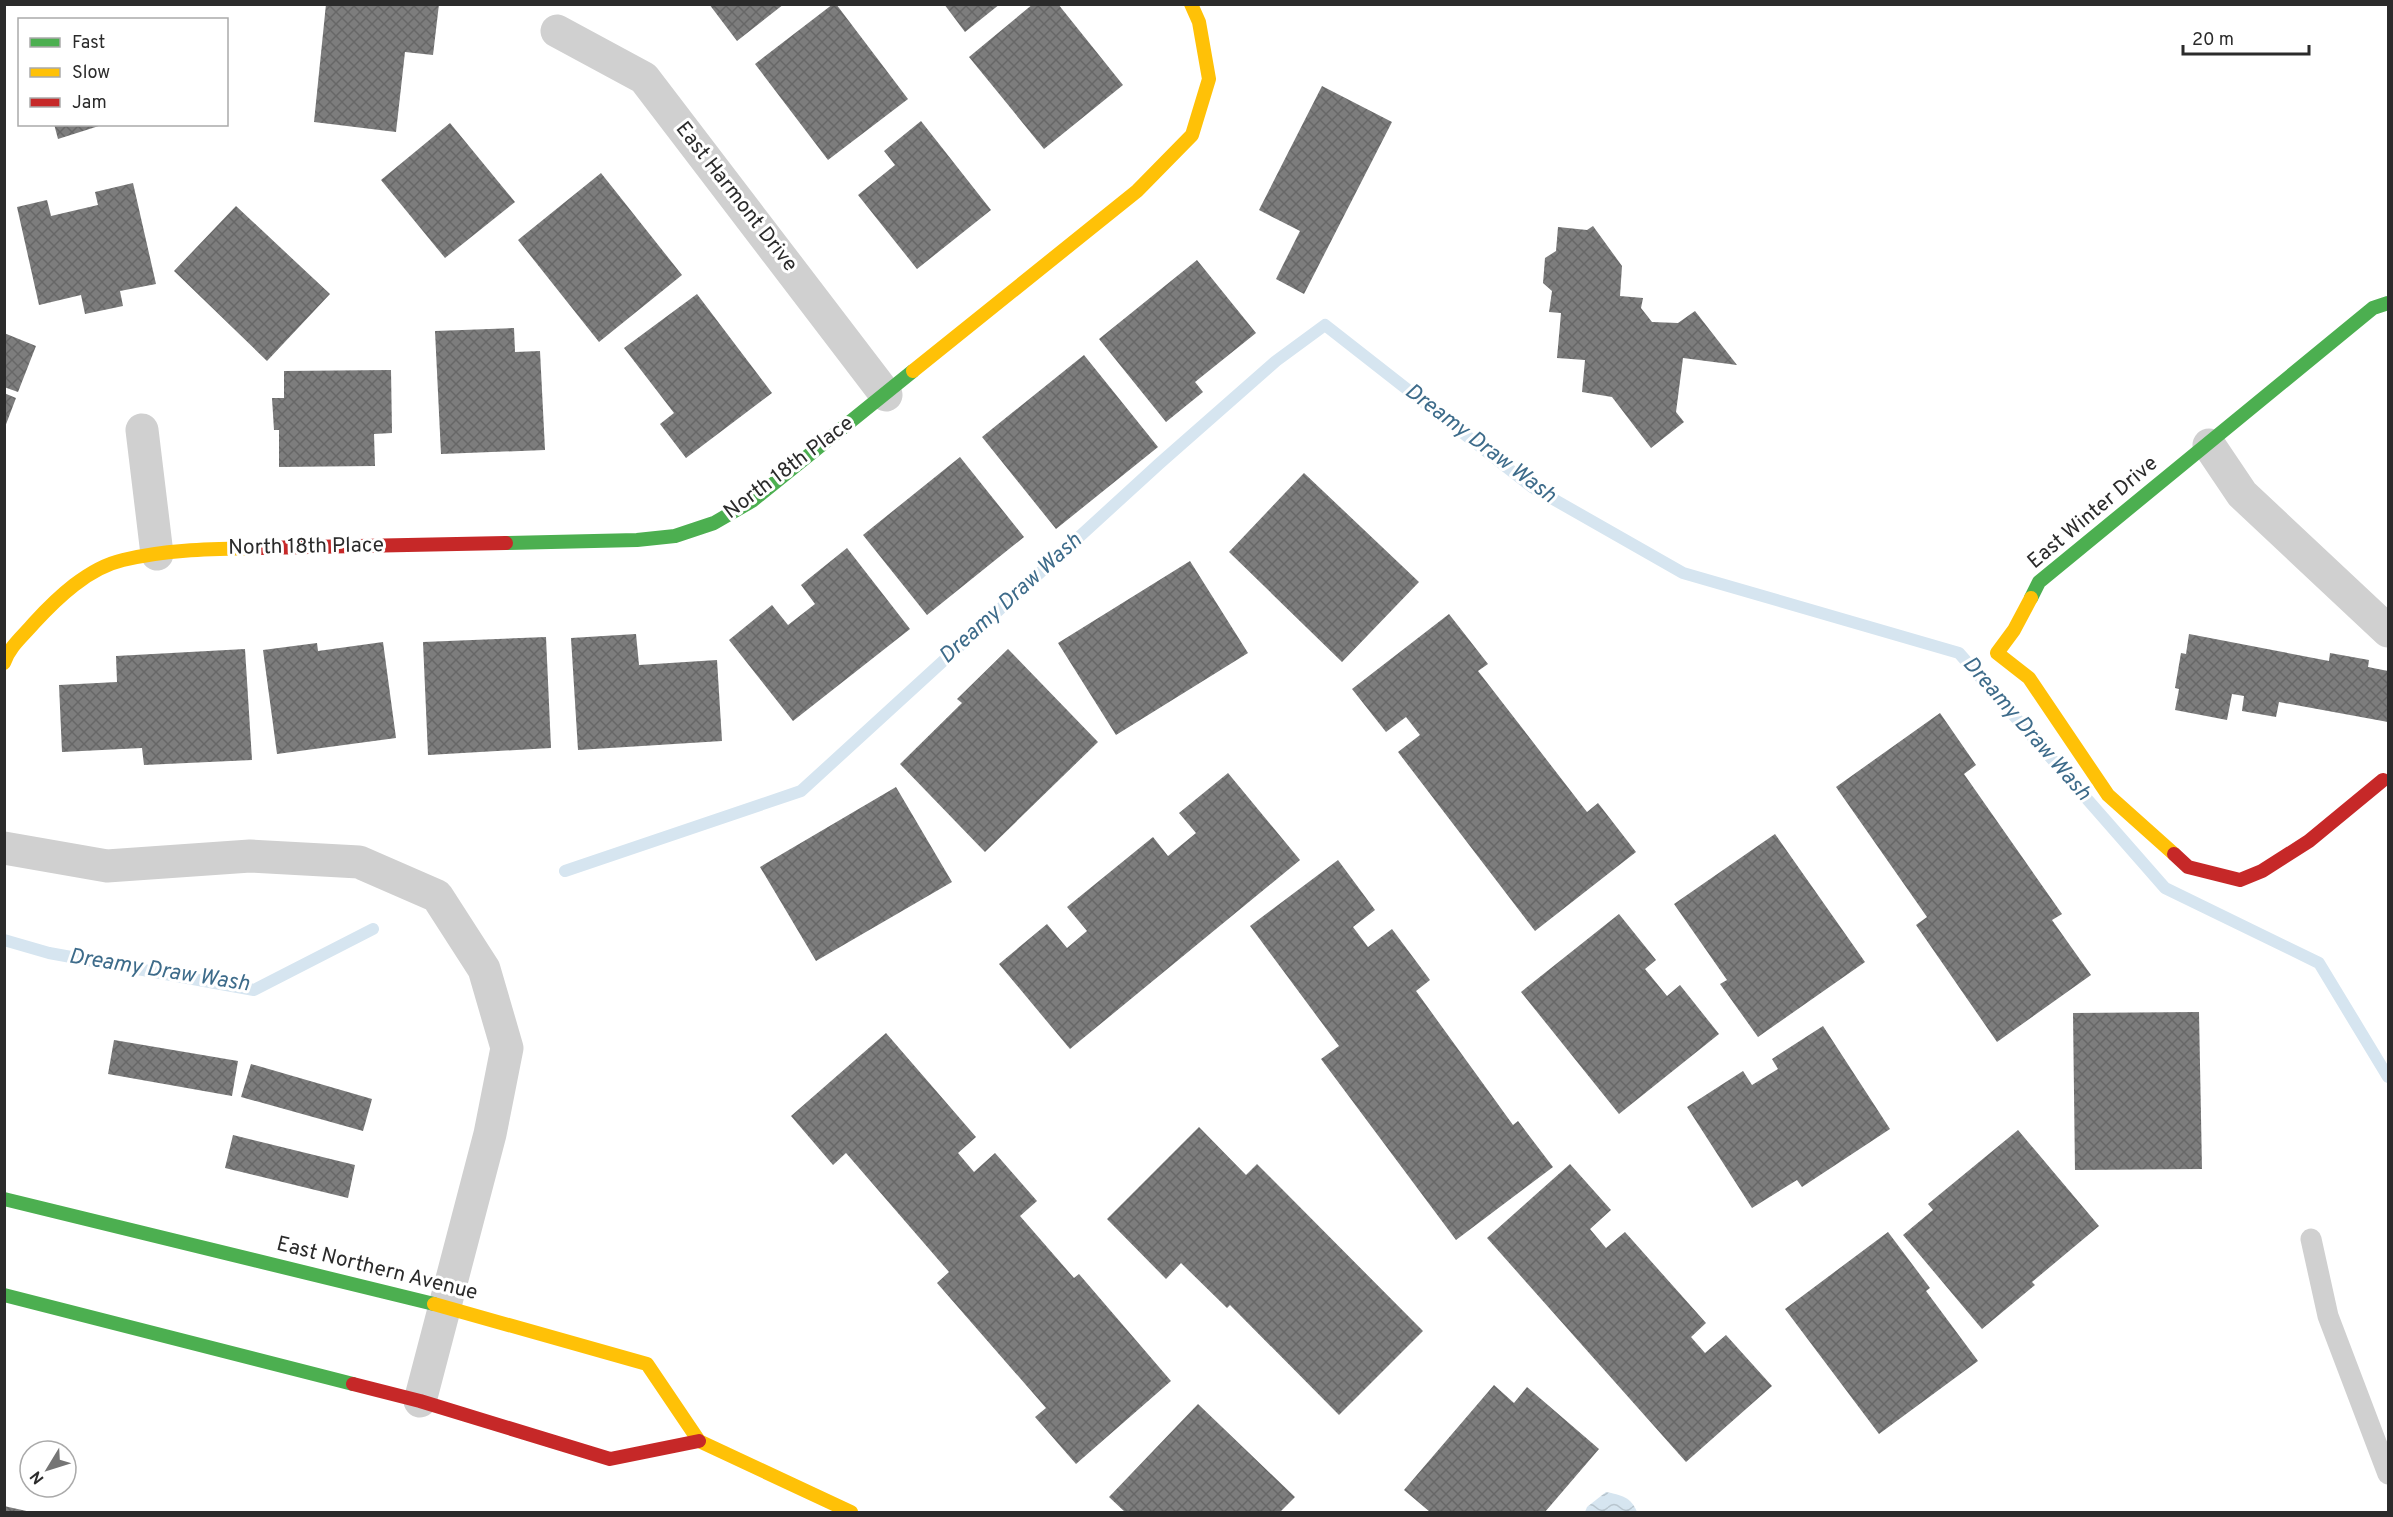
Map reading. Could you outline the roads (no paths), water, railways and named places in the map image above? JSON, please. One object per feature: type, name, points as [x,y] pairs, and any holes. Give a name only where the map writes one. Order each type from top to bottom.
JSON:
[{"type":"street","name":"North 18th Place","points":[[4,663],[7,653],[44,612],[85,577],[121,560],[203,549],[637,540],[675,536],[714,523],[752,501],[1137,191],[1192,135],[1209,79],[1199,22],[1191,4]]},
{"type":"street","name":"East Harmont Drive","points":[[557,31],[644,78],[886,394]]},
{"type":"street","name":"East Winter Drive","points":[[2383,780],[2309,841],[2262,871],[2240,880],[2188,867],[2108,795],[2029,678],[1997,653],[2014,630],[2039,582],[2209,445],[2373,308],[2388,303]]},
{"type":"street","points":[[142,430],[157,554]]},
{"type":"street","points":[[2209,445],[2242,494],[2388,631]]},
{"type":"street","points":[[4,848],[107,866],[250,856],[359,862],[437,896],[484,969],[507,1048],[490,1134],[443,1306],[420,1401]]},
{"type":"street","name":"East Northern Avenue","points":[[4,1199],[443,1306],[647,1364],[699,1441]]},
{"type":"street","points":[[4,1295],[420,1401],[610,1460],[699,1441],[836,1510]]},
{"type":"lane","points":[[2312,1239],[2328,1316],[2388,1474]]},
{"type":"water","points":[[1606,1492],[1625,1498],[1632,1503],[1637,1512],[1585,1512],[1587,1507]]},
{"type":"waterway","name":"Dreamy Draw Wash","points":[[565,871],[801,791],[1160,463],[1276,361],[1325,325],[1532,487],[1683,573],[1959,653],[2165,888],[2319,963],[2388,1077]]},
{"type":"waterway","name":"Dreamy Draw Wash","points":[[4,940],[49,953],[254,990],[373,929]]}]
